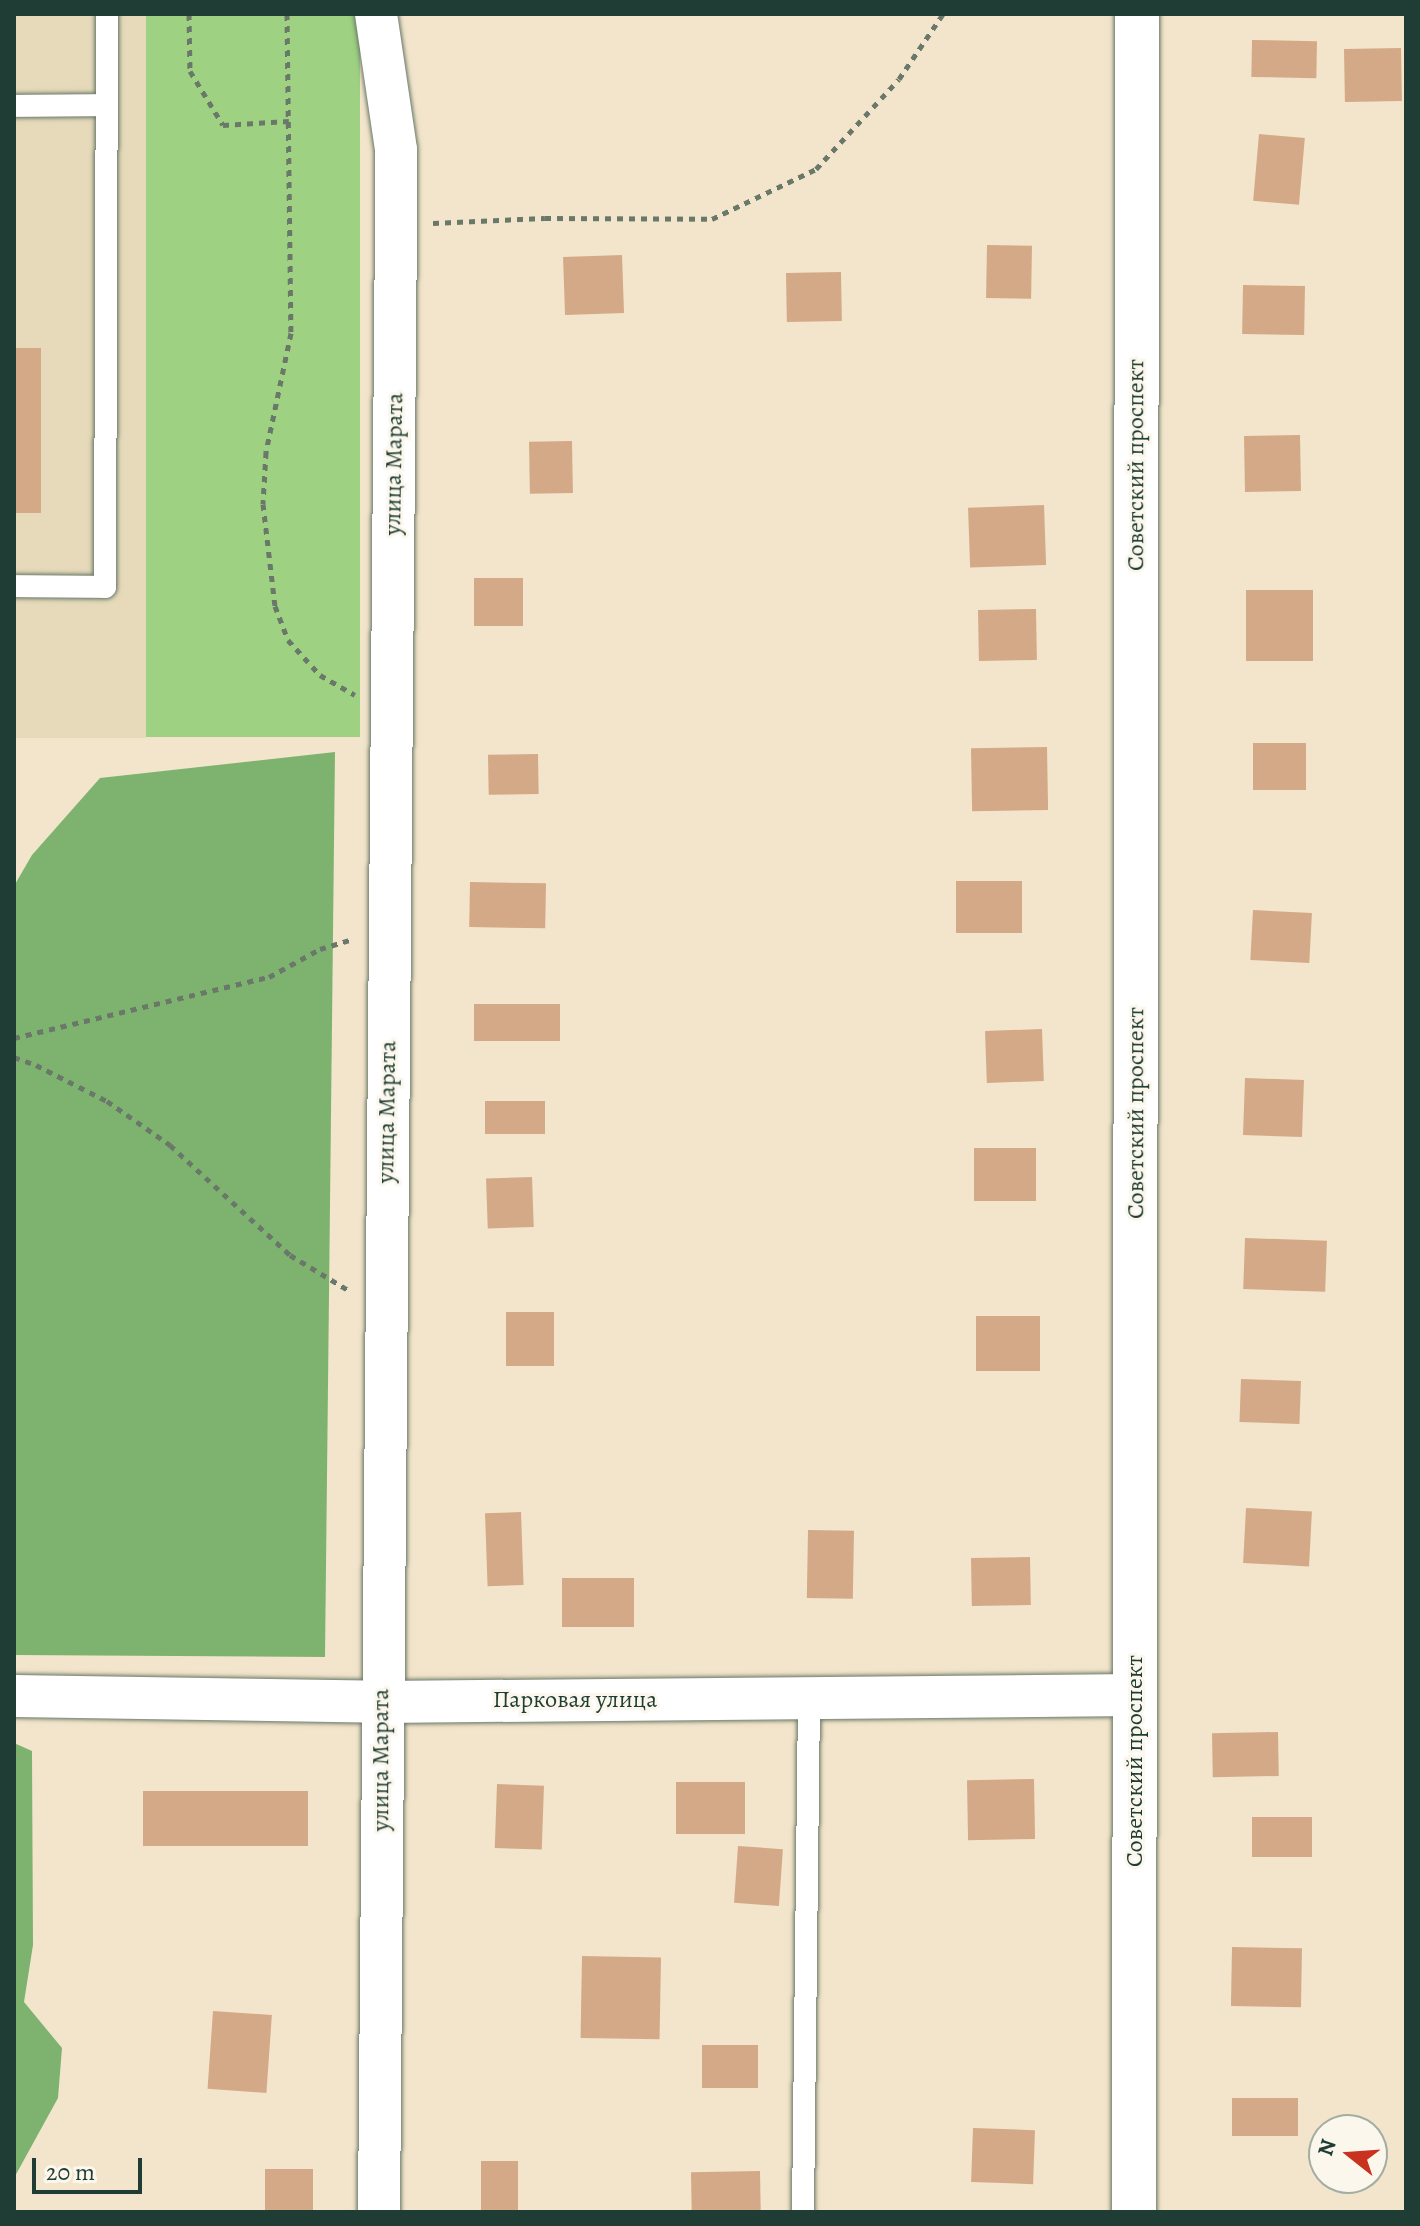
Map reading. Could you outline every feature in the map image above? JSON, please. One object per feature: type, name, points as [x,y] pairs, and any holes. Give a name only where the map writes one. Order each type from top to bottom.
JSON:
[{"type":"street","name":"улица Марата","points":[[376,14],[396,150],[379,2212]]},
{"type":"street","name":"Советский проспект","points":[[1134,2212],[1137,14]]},
{"type":"street","name":"Парковая улица","points":[[14,1696],[381,1702],[1136,1695]]},
{"type":"lane","points":[[14,586],[105,587],[107,14]]},
{"type":"lane","points":[[14,106],[107,105]]},
{"type":"lane","points":[[803,2212],[809,1698]]},
{"type":"path","points":[[189,14],[190,71],[223,125],[290,121]]},
{"type":"path","points":[[287,14],[291,333],[266,452],[263,504],[275,606],[288,640],[320,675],[391,715]]},
{"type":"path","points":[[396,224],[545,218],[712,219],[816,169],[899,79],[943,14]]},
{"type":"path","points":[[14,1038],[269,977],[320,949],[389,927]]},
{"type":"path","points":[[14,1057],[107,1101],[170,1145],[290,1255],[385,1312]]},
{"type":"shaded area","points":[[14,14],[146,14],[146,738],[14,738]]},
{"type":"green space","points":[[146,14],[360,14],[360,737],[146,737]]},
{"type":"green space","points":[[335,752],[325,1657],[14,1655],[14,886],[32,855],[100,778]]},
{"type":"green space","points":[[14,1743],[32,1751],[33,1945],[24,2002],[62,2048],[58,2098],[14,2178]]},
{"type":"building","points":[[1252,40],[1317,41],[1316,78],[1251,77]]},
{"type":"building","points":[[1401,48],[1402,101],[1345,102],[1344,49]]},
{"type":"building","points":[[1259,134],[1305,138],[1299,205],[1253,201]]},
{"type":"building","points":[[987,245],[1032,246],[1031,299],[986,298]]},
{"type":"building","points":[[622,255],[624,313],[565,315],[563,257]]},
{"type":"building","points":[[841,272],[842,321],[787,322],[786,273]]},
{"type":"building","points":[[1243,285],[1305,286],[1304,335],[1242,334]]},
{"type":"building","points":[[14,348],[41,348],[41,513],[14,513]]},
{"type":"building","points":[[1300,435],[1301,491],[1245,492],[1244,436]]},
{"type":"building","points":[[572,441],[573,493],[530,494],[529,442]]},
{"type":"building","points":[[1044,505],[1046,565],[970,568],[968,508]]},
{"type":"building","points":[[474,578],[523,578],[523,626],[474,626]]},
{"type":"building","points":[[1246,590],[1313,590],[1313,661],[1246,661]]},
{"type":"building","points":[[1036,609],[1037,660],[979,661],[978,610]]},
{"type":"building","points":[[1253,743],[1306,743],[1306,790],[1253,790]]},
{"type":"building","points":[[1047,747],[1048,810],[972,811],[971,748]]},
{"type":"building","points":[[538,754],[539,794],[489,795],[488,755]]},
{"type":"building","points":[[956,881],[1022,881],[1022,933],[956,933]]},
{"type":"building","points":[[470,882],[546,883],[545,928],[469,927]]},
{"type":"building","points":[[1253,910],[1312,913],[1309,963],[1250,960]]},
{"type":"building","points":[[474,1004],[560,1004],[560,1041],[474,1041]]},
{"type":"building","points":[[1042,1029],[1044,1081],[987,1083],[985,1031]]},
{"type":"building","points":[[1245,1078],[1304,1080],[1302,1137],[1243,1135]]},
{"type":"building","points":[[485,1101],[545,1101],[545,1134],[485,1134]]},
{"type":"building","points":[[974,1148],[1036,1148],[1036,1201],[974,1201]]},
{"type":"building","points":[[532,1177],[534,1227],[488,1229],[486,1179]]},
{"type":"building","points":[[1245,1238],[1327,1241],[1325,1292],[1243,1289]]},
{"type":"building","points":[[506,1312],[554,1312],[554,1366],[506,1366]]},
{"type":"building","points":[[976,1316],[1040,1316],[1040,1371],[976,1371]]},
{"type":"building","points":[[1241,1379],[1301,1381],[1299,1424],[1239,1422]]},
{"type":"building","points":[[1246,1508],[1312,1511],[1309,1566],[1243,1563]]},
{"type":"building","points":[[521,1512],[524,1585],[488,1586],[485,1513]]},
{"type":"building","points":[[808,1530],[854,1531],[853,1599],[807,1598]]},
{"type":"building","points":[[1030,1557],[1031,1605],[972,1606],[971,1558]]},
{"type":"building","points":[[562,1578],[634,1578],[634,1627],[562,1627]]},
{"type":"building","points":[[1278,1732],[1279,1776],[1213,1777],[1212,1733]]},
{"type":"building","points":[[1034,1779],[1035,1839],[968,1840],[967,1780]]},
{"type":"building","points":[[676,1782],[745,1782],[745,1834],[676,1834]]},
{"type":"building","points":[[497,1784],[544,1786],[542,1850],[495,1848]]},
{"type":"building","points":[[143,1791],[308,1791],[308,1846],[143,1846]]},
{"type":"building","points":[[1252,1817],[1312,1817],[1312,1857],[1252,1857]]},
{"type":"building","points":[[738,1846],[783,1849],[779,1906],[734,1903]]},
{"type":"building","points":[[1232,1947],[1302,1948],[1301,2007],[1231,2006]]},
{"type":"building","points":[[582,1956],[661,1957],[660,2039],[581,2038]]},
{"type":"building","points":[[213,2011],[272,2015],[266,2093],[208,2089]]},
{"type":"building","points":[[702,2045],[758,2045],[758,2088],[702,2088]]},
{"type":"building","points":[[1232,2098],[1298,2098],[1298,2136],[1232,2136]]},
{"type":"building","points":[[973,2128],[1035,2130],[1033,2184],[971,2182]]},
{"type":"building","points":[[481,2161],[518,2161],[518,2212],[481,2212]]},
{"type":"building","points":[[265,2169],[313,2169],[313,2212],[265,2212]]},
{"type":"building","points":[[760,2171],[761,2212],[692,2212],[691,2172]]}]
